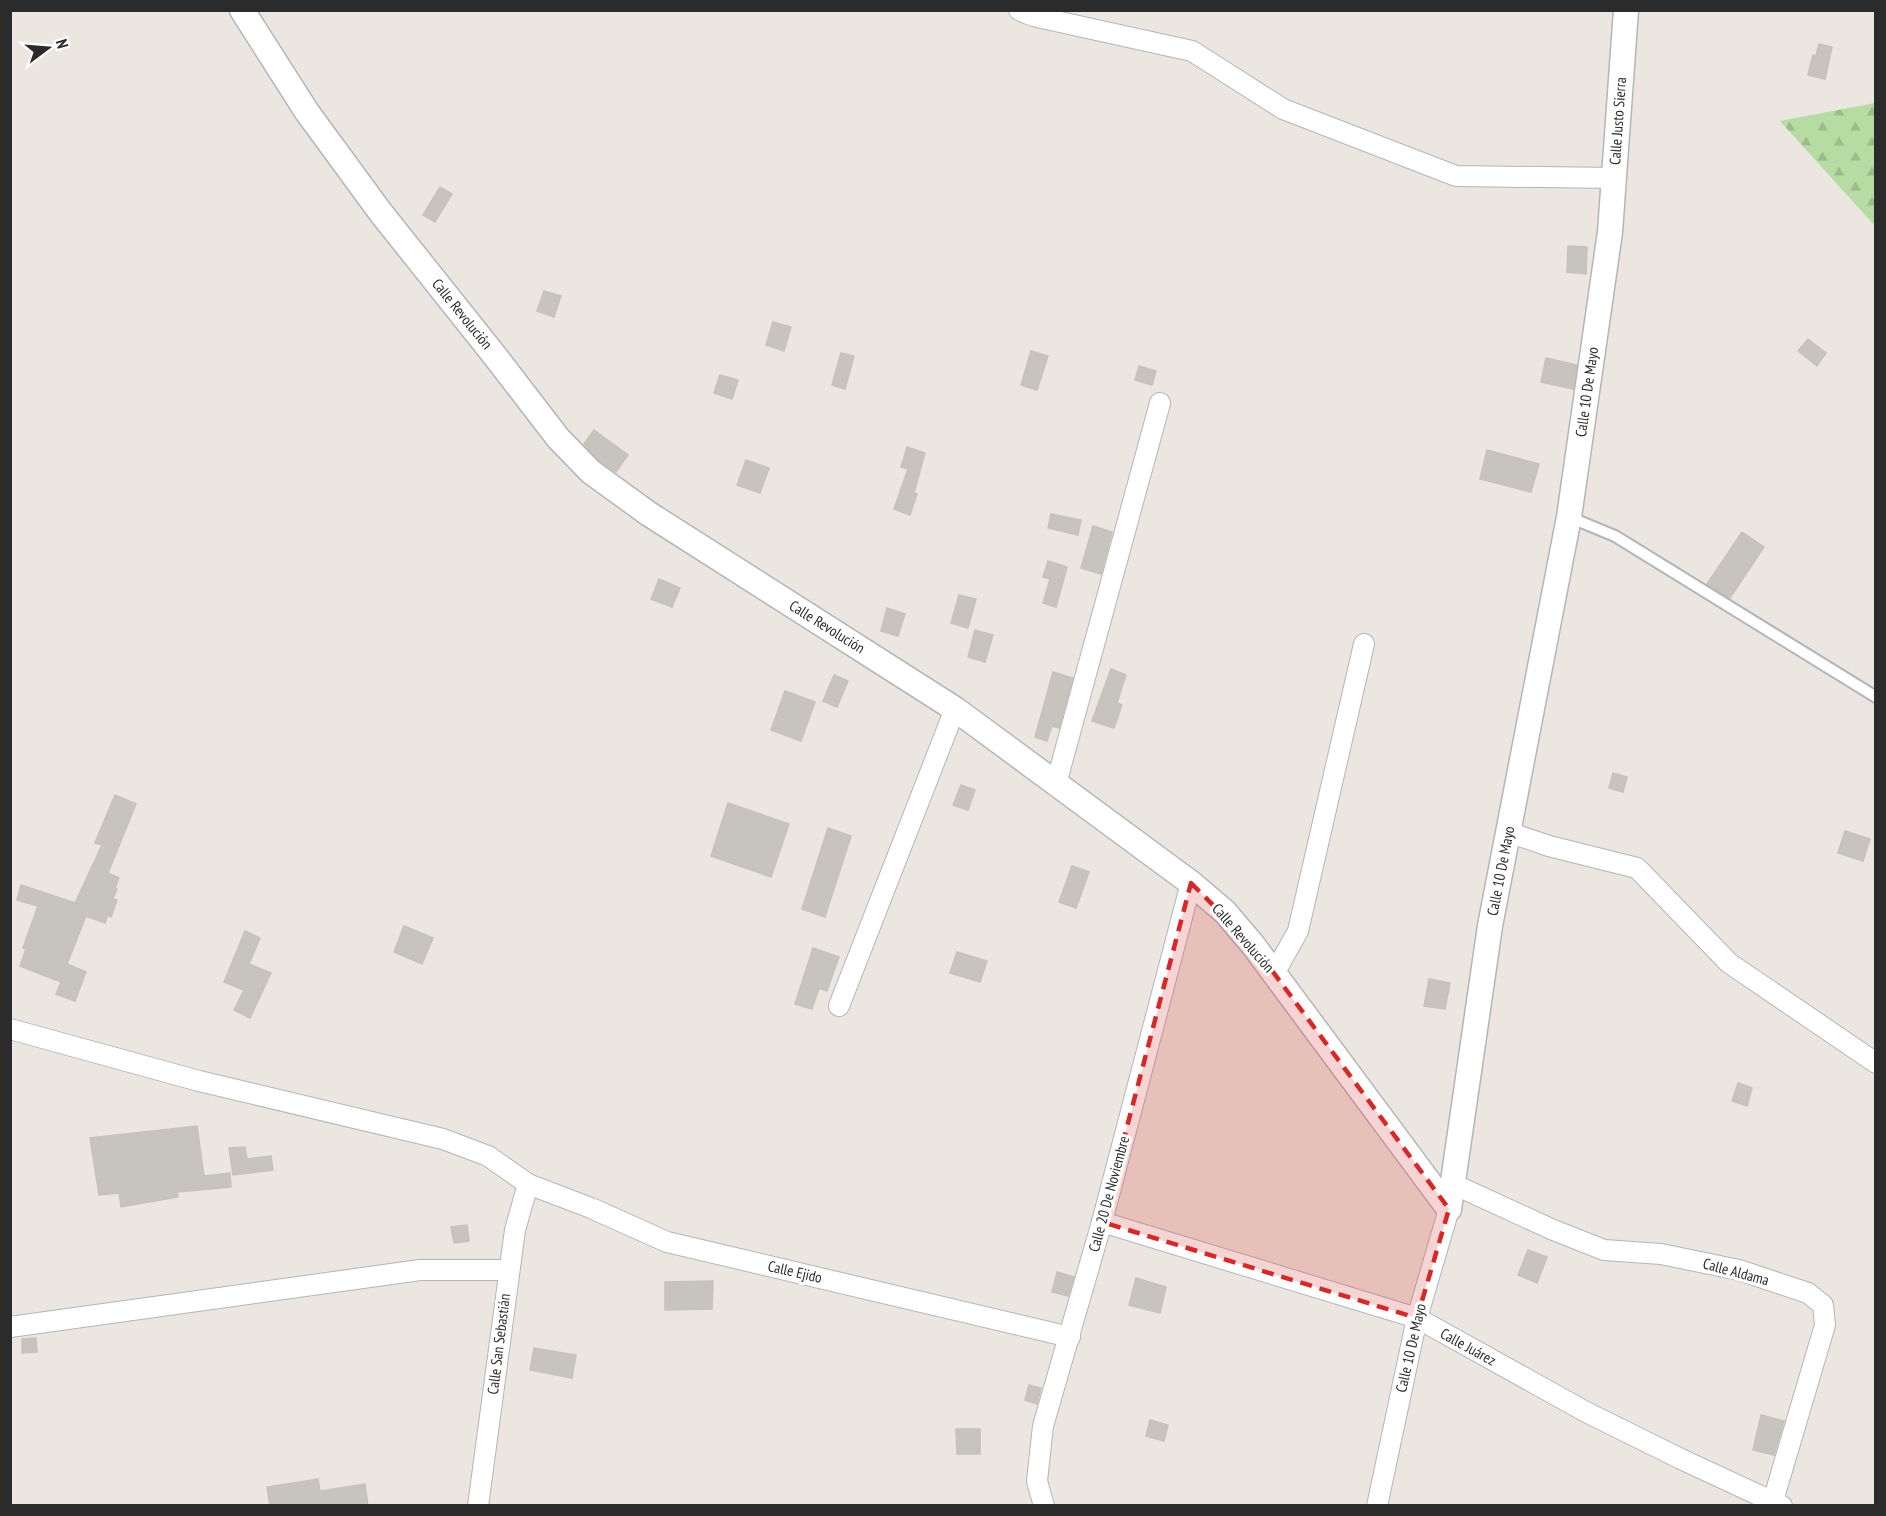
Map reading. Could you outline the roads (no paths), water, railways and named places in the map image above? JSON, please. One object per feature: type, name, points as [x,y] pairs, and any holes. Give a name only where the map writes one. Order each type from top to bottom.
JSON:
[{"type":"street","name":"Calle Revolución","points":[[242,10],[307,112],[381,213],[558,438],[591,472],[649,514],[955,709],[1191,883],[1225,912],[1253,945],[1449,1209]]},
{"type":"street","points":[[1019,10],[1033,16],[1192,51],[1282,109],[1456,176],[1614,178]]},
{"type":"street","name":"Calle Justo Sierra","points":[[1610,232],[1626,10]]},
{"type":"street","name":"Calle 10 De Mayo","points":[[1377,1506],[1417,1318],[1449,1209],[1454,1184],[1491,926],[1569,517],[1610,232]]},
{"type":"street","points":[[1056,784],[1160,403]]},
{"type":"street","points":[[1274,974],[1298,931],[1365,644]]},
{"type":"street","points":[[839,1006],[955,709]]},
{"type":"street","points":[[1508,832],[1549,846],[1637,868],[1729,963],[1875,1063]]},
{"type":"street","name":"Calle 20 De Noviembre","points":[[1044,1506],[1037,1481],[1043,1426],[1102,1222],[1191,883]]},
{"type":"street","name":"Calle Ejido","points":[[10,1029],[199,1081],[443,1139],[488,1156],[528,1184],[591,1208],[667,1242],[1070,1337]]},
{"type":"street","name":"Calle San Sebastián","points":[[478,1506],[515,1230],[528,1184]]},
{"type":"street","name":"Calle Aldama","points":[[1454,1184],[1551,1229],[1604,1250],[1661,1254],[1740,1270],[1808,1293],[1823,1305],[1825,1325],[1778,1504]]},
{"type":"street","name":"Calle Juárez","points":[[1102,1222],[1417,1318],[1586,1413],[1778,1504]]},
{"type":"street","points":[[10,1327],[420,1270],[509,1270]]},
{"type":"lane","points":[[1569,517],[1615,536],[1875,697]]}]
